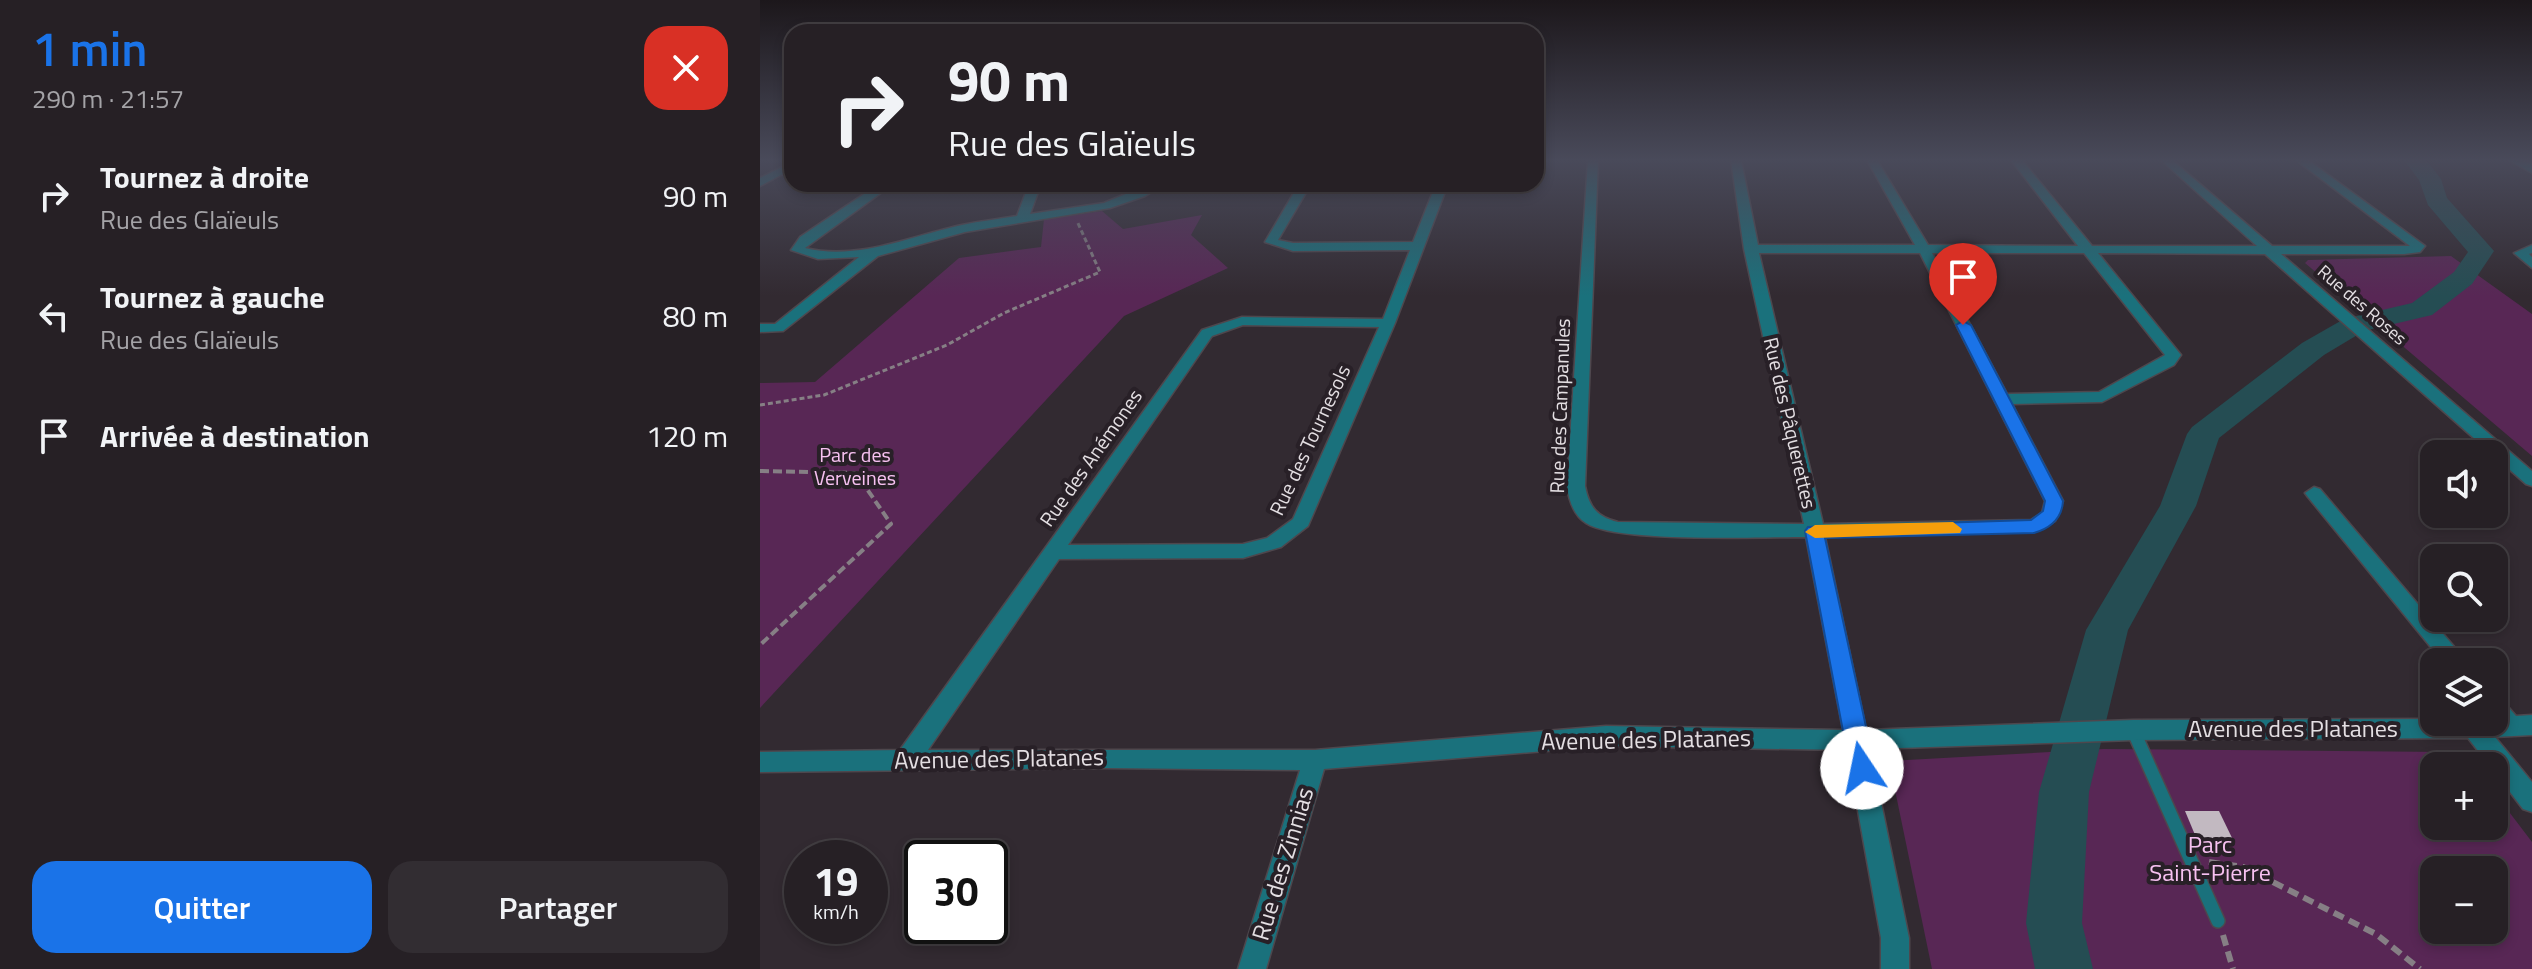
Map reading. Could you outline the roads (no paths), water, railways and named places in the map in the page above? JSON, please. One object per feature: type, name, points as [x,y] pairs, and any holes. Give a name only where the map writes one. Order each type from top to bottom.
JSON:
[{"type":"street","points":[[856,205],[804,240],[797,250],[818,255],[873,253],[928,235],[1103,205]]},
{"type":"street","points":[[1022,219],[1027,205]]},
{"type":"street","points":[[1293,205],[1271,242],[1293,247],[1416,246]]},
{"type":"street","name":"Rue des Tournesols","points":[[1052,552],[1243,551],[1266,548],[1289,534],[1301,522],[1388,323],[1433,205]]},
{"type":"street","name":"Rue des Campanules","points":[[1591,205],[1576,486],[1578,503],[1585,515],[1598,524],[1618,528],[1814,531]]},
{"type":"street","name":"Rue des Pâquerettes","points":[[1743,205],[1857,740],[1895,938],[1895,969]]},
{"type":"street","points":[[1814,531],[2013,528],[2034,526],[2047,520],[2053,511],[2054,501],[1898,205]]},
{"type":"street","points":[[2002,399],[2102,397],[2169,362],[2173,355],[2053,205]]},
{"type":"street","name":"Rue des Roses","points":[[2217,205],[2532,480]]},
{"type":"street","points":[[1750,249],[2268,251],[2416,249],[2419,246],[2365,205]]},
{"type":"street","points":[[2532,249],[2520,253],[2532,264]]},
{"type":"street","points":[[760,328],[778,328],[873,253]]},
{"type":"street","name":"Rue des Anémones","points":[[907,760],[1207,333],[1242,321],[1388,323]]},
{"type":"street","points":[[2314,493],[2444,648]]},
{"type":"street","name":"Avenue des Platanes","points":[[760,762],[1315,760],[1606,736],[1857,740],[2133,730],[2420,728]]},
{"type":"street","points":[[2480,736],[2532,801]]},
{"type":"street","name":"Rue des Zinnias","points":[[1252,969],[1315,760]]},
{"type":"lane","points":[[2133,730],[2218,921]]},
{"type":"waterway","points":[[2064,969],[2054,923],[2064,792],[2107,630],[2178,506],[2204,434],[2313,349],[2354,325],[2422,309],[2463,278],[2481,251],[2441,205]]},
{"type":"park label","name":"Parc des Verveines","points":[[855,466]]},
{"type":"park label","name":"Parc Saint-Pierre","points":[[2210,859]]}]
